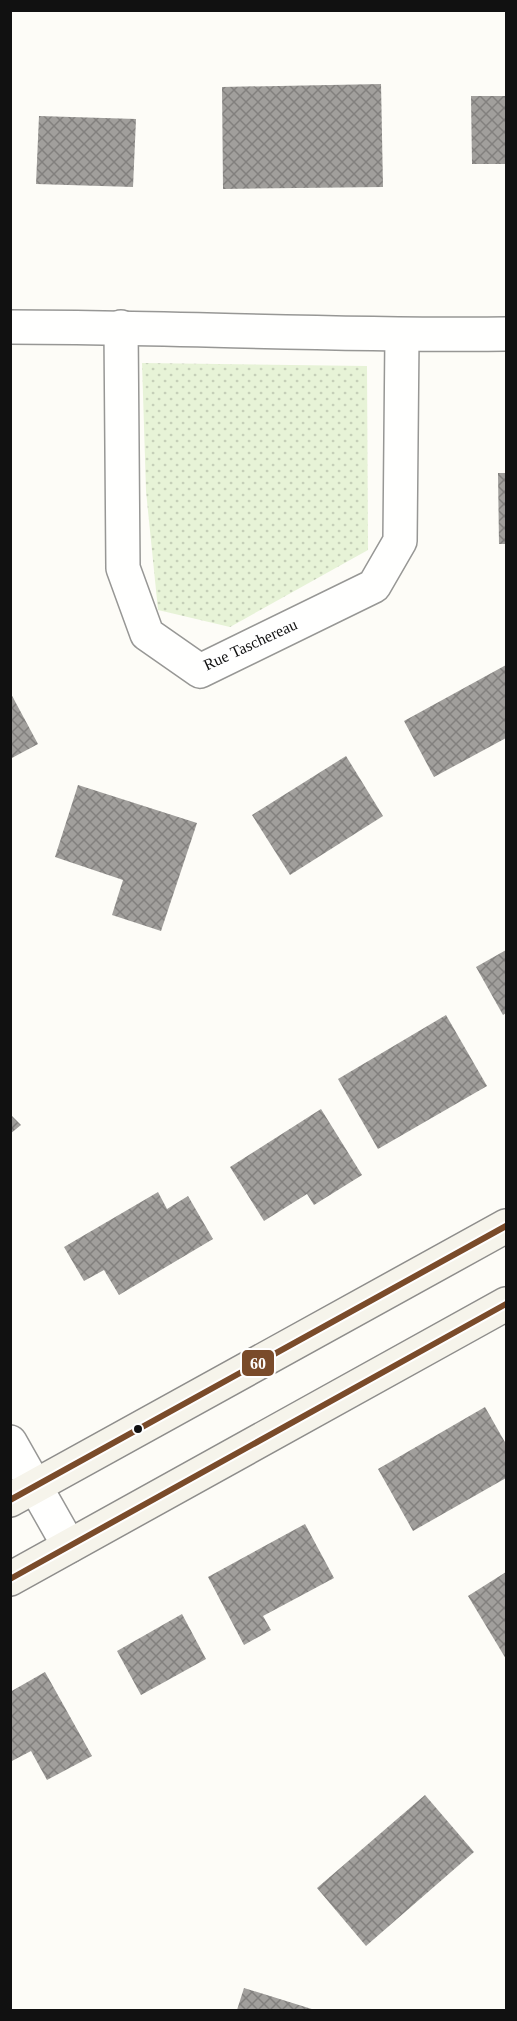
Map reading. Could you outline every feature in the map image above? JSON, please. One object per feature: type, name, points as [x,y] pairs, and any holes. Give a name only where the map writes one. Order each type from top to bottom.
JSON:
[{"type":"street","points":[[10,327],[121,327],[402,336],[507,334]]},
{"type":"street","name":"Rue Taschereau","points":[[121,327],[123,568],[147,634],[200,671],[374,586],[400,541],[402,336]]},
{"type":"street","points":[[23,1493],[507,1226]]},
{"type":"street","points":[[10,1579],[507,1304]]},
{"type":"street","points":[[10,1442],[23,1493],[69,1546]]},
{"type":"green space","points":[[142,363],[367,366],[368,550],[230,627],[158,610],[146,491]]},
{"type":"building","points":[[381,84],[383,187],[223,189],[222,87]]},
{"type":"building","points":[[471,96],[506,96],[506,164],[472,164]]},
{"type":"building","points":[[39,116],[136,119],[133,187],[36,184]]},
{"type":"building","points":[[498,473],[506,473],[506,544],[499,544]]},
{"type":"building","points":[[506,665],[506,738],[434,777],[404,721]]},
{"type":"building","points":[[10,692],[38,744],[10,759]]},
{"type":"building","points":[[346,756],[383,816],[290,875],[252,815]]},
{"type":"building","points":[[78,785],[197,823],[161,931],[112,915],[123,880],[55,857]]},
{"type":"building","points":[[506,950],[506,1013],[503,1015],[476,967]]},
{"type":"building","points":[[446,1015],[487,1086],[378,1149],[338,1079]]},
{"type":"building","points":[[321,1109],[362,1175],[314,1205],[307,1194],[264,1221],[230,1167]]},
{"type":"building","points":[[10,1114],[21,1125],[10,1134]]},
{"type":"building","points":[[158,1192],[167,1209],[188,1196],[213,1239],[119,1295],[104,1270],[84,1281],[64,1247]]},
{"type":"building","points":[[485,1407],[506,1444],[506,1478],[413,1531],[378,1469]]},
{"type":"building","points":[[305,1524],[334,1578],[263,1616],[271,1630],[244,1645],[208,1577]]},
{"type":"building","points":[[506,1572],[506,1659],[468,1596]]},
{"type":"building","points":[[182,1614],[206,1659],[141,1695],[117,1651]]},
{"type":"building","points":[[45,1672],[92,1756],[47,1780],[31,1751],[10,1762],[10,1692]]},
{"type":"building","points":[[425,1795],[474,1852],[366,1946],[317,1888]]},
{"type":"building","points":[[244,1988],[315,2010],[237,2010]]},
{"type":"transit line","name":"60","points":[[10,1500],[506,1226]]},
{"type":"transit line","name":"60","points":[[10,1579],[506,1304]]}]
